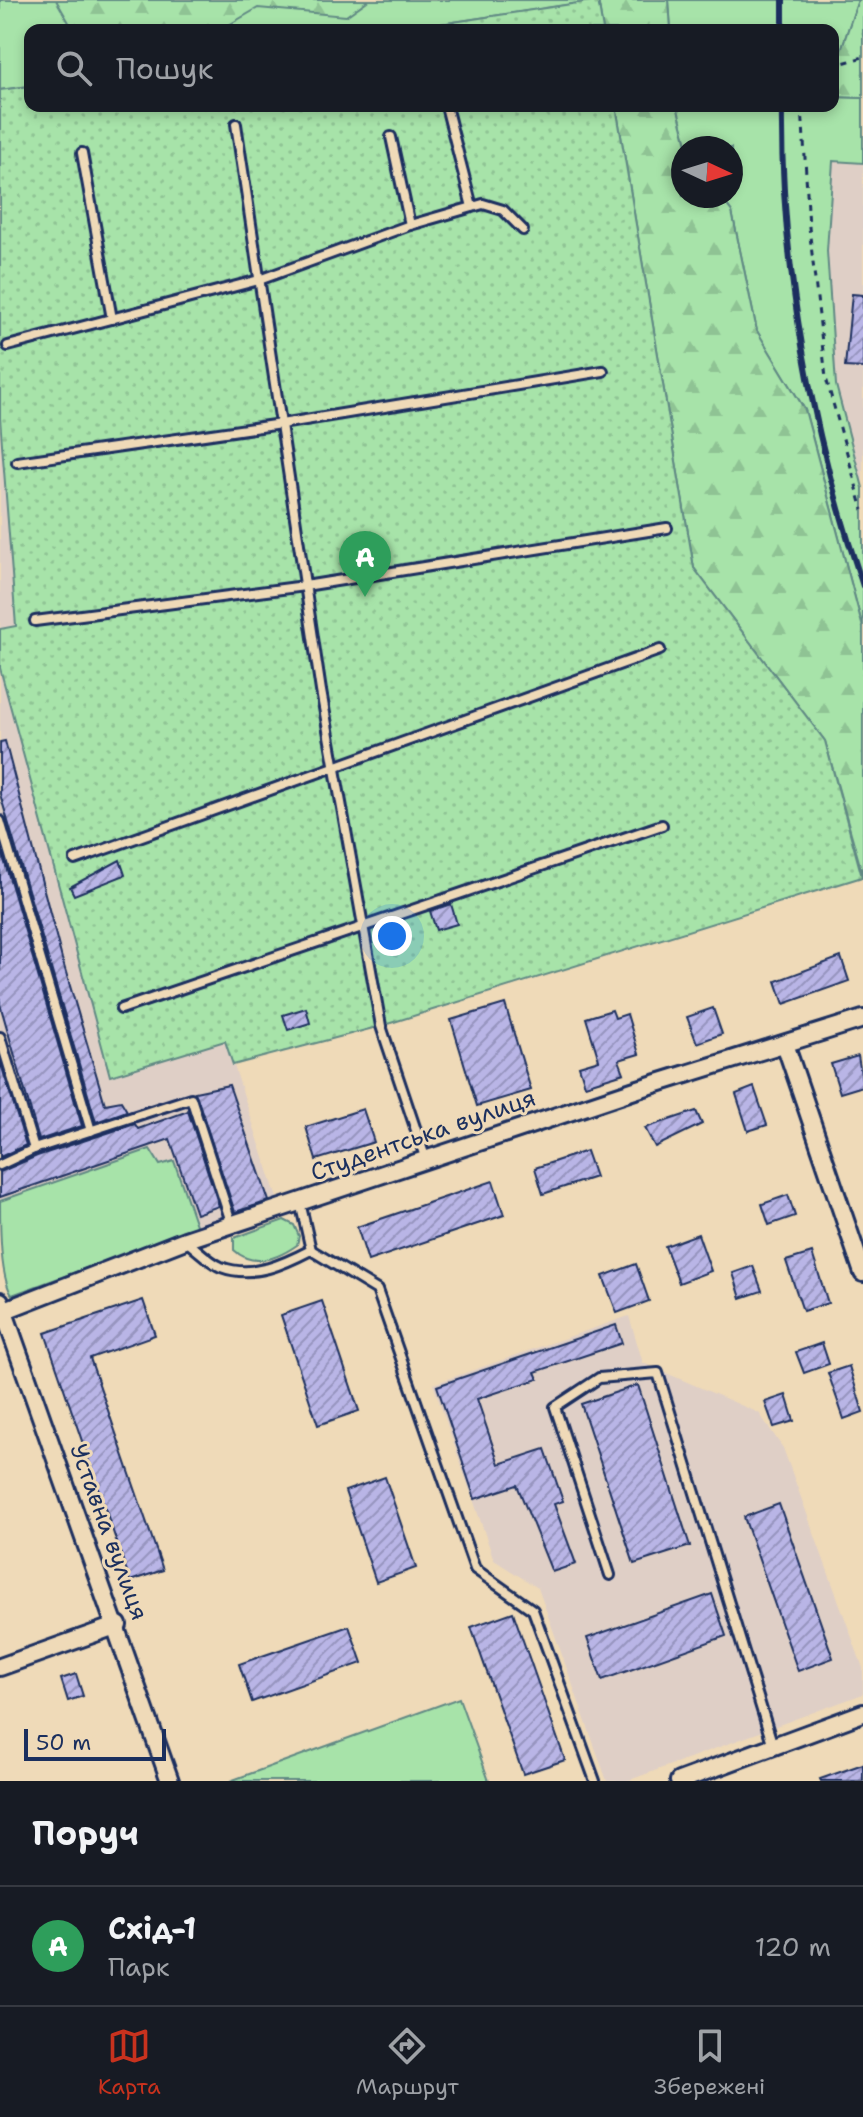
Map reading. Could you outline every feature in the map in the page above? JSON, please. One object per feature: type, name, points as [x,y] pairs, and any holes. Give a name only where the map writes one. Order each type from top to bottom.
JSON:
[{"type":"street","name":"Студентська вулиця","points":[[1,1307],[185,1240],[863,1019]]},
{"type":"street","points":[[785,1044],[863,1273]]},
{"type":"street","name":"Уставна вулиця","points":[[1,1307],[118,1625],[170,1781]]},
{"type":"street","points":[[0,1667],[118,1625]]},
{"type":"street","points":[[679,1781],[863,1713]]},
{"type":"lane","points":[[448,112],[472,207]]},
{"type":"lane","points":[[236,124],[305,586],[381,1026],[426,1160]]},
{"type":"lane","points":[[391,137],[410,225]]},
{"type":"lane","points":[[82,153],[112,319]]},
{"type":"lane","points":[[8,346],[259,280],[410,225],[483,204],[503,210],[523,230]]},
{"type":"lane","points":[[17,462],[281,424],[603,371]]},
{"type":"lane","points":[[35,621],[305,586],[667,528]]},
{"type":"lane","points":[[75,860],[660,650]]},
{"type":"lane","points":[[0,821],[5,857],[91,1131]]},
{"type":"lane","points":[[121,1009],[662,825]]},
{"type":"lane","points":[[0,1037],[34,1149]]},
{"type":"lane","points":[[0,1165],[34,1149],[191,1098],[232,1225]]},
{"type":"lane","points":[[300,1202],[311,1250],[377,1290],[475,1569],[533,1610],[595,1781]]},
{"type":"lane","points":[[185,1240],[221,1267],[252,1271],[281,1266],[311,1250]]},
{"type":"lane","points":[[610,1575],[555,1407],[599,1378],[658,1373],[774,1747]]},
{"type":"path","points":[[839,64],[863,57]]},
{"type":"path","points":[[802,112],[809,227],[826,378],[863,510]]},
{"type":"shaded area","points":[[833,160],[863,163],[863,488],[836,385],[827,251]]},
{"type":"shaded area","points":[[0,418],[16,626],[0,629]]},
{"type":"shaded area","points":[[0,668],[110,1075],[226,1041],[278,1201],[197,1228],[174,1162],[160,1165],[150,1149],[0,1201]]},
{"type":"shaded area","points":[[629,1316],[643,1363],[759,1413],[783,1448],[863,1668],[863,1694],[627,1781],[607,1781],[538,1588],[494,1560],[433,1384]]},
{"type":"green space","points":[[0,0],[599,0],[441,24],[24,24],[24,87],[0,90]]},
{"type":"green space","points":[[56,0],[367,1],[346,16],[258,8],[230,24],[70,24]]},
{"type":"green space","points":[[598,0],[669,0],[671,24],[602,24]]},
{"type":"green space","points":[[598,0],[602,24],[440,24]]},
{"type":"green space","points":[[669,0],[858,0],[839,56],[839,24],[671,24]]},
{"type":"green space","points":[[858,0],[863,0],[863,98],[839,97],[839,56]]},
{"type":"green space","points":[[24,87],[24,112],[617,112],[694,568],[825,741],[862,877],[381,1026],[233,1065],[225,1041],[110,1076],[0,668],[0,629],[16,626],[0,418],[0,90]]},
{"type":"green space","points":[[839,97],[863,98],[863,163],[833,161],[827,251],[836,385],[863,488],[863,628],[805,410],[757,331],[729,208],[743,208],[743,136],[685,136],[679,112],[839,112]]},
{"type":"green space","points":[[617,112],[679,112],[685,136],[671,136],[671,208],[729,208],[732,212],[757,331],[805,410],[863,628],[863,876],[825,741],[694,568]]},
{"type":"green space","points":[[150,1149],[160,1165],[174,1161],[197,1228],[12,1295],[3,1264],[0,1201]]},
{"type":"green space","points":[[284,1220],[294,1225],[299,1236],[297,1245],[289,1250],[257,1260],[241,1256],[234,1250],[234,1238]]},
{"type":"green space","points":[[459,1698],[489,1781],[230,1781]]},
{"type":"building","points":[[852,294],[863,295],[863,368],[845,367]]},
{"type":"building","points":[[5,741],[62,959],[105,1104],[121,1101],[127,1111],[96,1122],[0,794],[0,742]]},
{"type":"building","points":[[0,846],[82,1126],[39,1140],[0,1004]]},
{"type":"building","points":[[120,860],[125,875],[74,895],[70,887]]},
{"type":"building","points":[[451,904],[457,924],[436,930],[430,911]]},
{"type":"building","points":[[841,957],[849,981],[784,1004],[776,981]]},
{"type":"building","points":[[505,1004],[531,1090],[477,1106],[451,1020]]},
{"type":"building","points":[[306,1008],[310,1023],[288,1030],[283,1015]]},
{"type":"building","points":[[713,1008],[722,1034],[697,1043],[687,1017]]},
{"type":"building","points":[[612,1010],[615,1018],[627,1014],[639,1054],[619,1060],[624,1073],[585,1085],[579,1066],[599,1060],[586,1018]]},
{"type":"building","points":[[858,1056],[863,1086],[840,1093],[831,1064]]},
{"type":"building","points":[[0,1061],[26,1145],[0,1157]]},
{"type":"building","points":[[229,1085],[269,1201],[235,1212],[195,1092]]},
{"type":"building","points":[[754,1087],[767,1125],[748,1131],[736,1094]]},
{"type":"building","points":[[363,1109],[374,1142],[316,1160],[306,1127]]},
{"type":"building","points":[[188,1111],[219,1206],[196,1214],[170,1139],[0,1197],[0,1172],[37,1156],[135,1124],[138,1129]]},
{"type":"building","points":[[696,1111],[702,1124],[655,1147],[645,1128]]},
{"type":"building","points":[[586,1151],[595,1177],[543,1194],[535,1168]]},
{"type":"building","points":[[493,1181],[504,1215],[368,1261],[357,1227]]},
{"type":"building","points":[[788,1195],[795,1216],[769,1225],[762,1204]]},
{"type":"building","points":[[698,1234],[711,1271],[679,1283],[665,1246]]},
{"type":"building","points":[[812,1253],[828,1303],[803,1311],[786,1261]]},
{"type":"building","points":[[636,1264],[649,1301],[617,1313],[603,1276]]},
{"type":"building","points":[[753,1266],[762,1291],[741,1298],[733,1273]]},
{"type":"building","points":[[143,1300],[155,1335],[90,1358],[163,1570],[130,1581],[45,1333]]},
{"type":"building","points":[[322,1301],[359,1411],[318,1425],[281,1315]]},
{"type":"building","points":[[616,1325],[622,1343],[535,1372],[538,1379],[477,1399],[499,1464],[545,1449],[563,1501],[554,1504],[576,1564],[552,1572],[517,1485],[475,1499],[437,1386]]},
{"type":"building","points":[[822,1343],[829,1364],[804,1373],[796,1352]]},
{"type":"building","points":[[849,1366],[863,1412],[844,1419],[828,1373]]},
{"type":"building","points":[[638,1385],[690,1546],[634,1564],[581,1404]]},
{"type":"building","points":[[786,1395],[794,1421],[774,1427],[765,1402]]},
{"type":"building","points":[[385,1477],[416,1568],[376,1582],[345,1491]]},
{"type":"building","points":[[779,1504],[833,1658],[798,1671],[744,1517]]},
{"type":"building","points":[[712,1594],[726,1636],[602,1680],[587,1638]]},
{"type":"building","points":[[513,1612],[565,1760],[523,1774],[471,1627]]},
{"type":"building","points":[[349,1626],[362,1663],[252,1702],[239,1664]]},
{"type":"building","points":[[76,1674],[83,1696],[68,1701],[61,1679]]},
{"type":"building","points":[[863,1764],[863,1781],[820,1779]]},
{"type":"railway","points":[[783,0],[783,24]]},
{"type":"railway","points":[[782,112],[787,226],[803,349],[829,470],[863,586]]},
{"type":"place","name":"Схід-1","points":[[365,597]]}]
